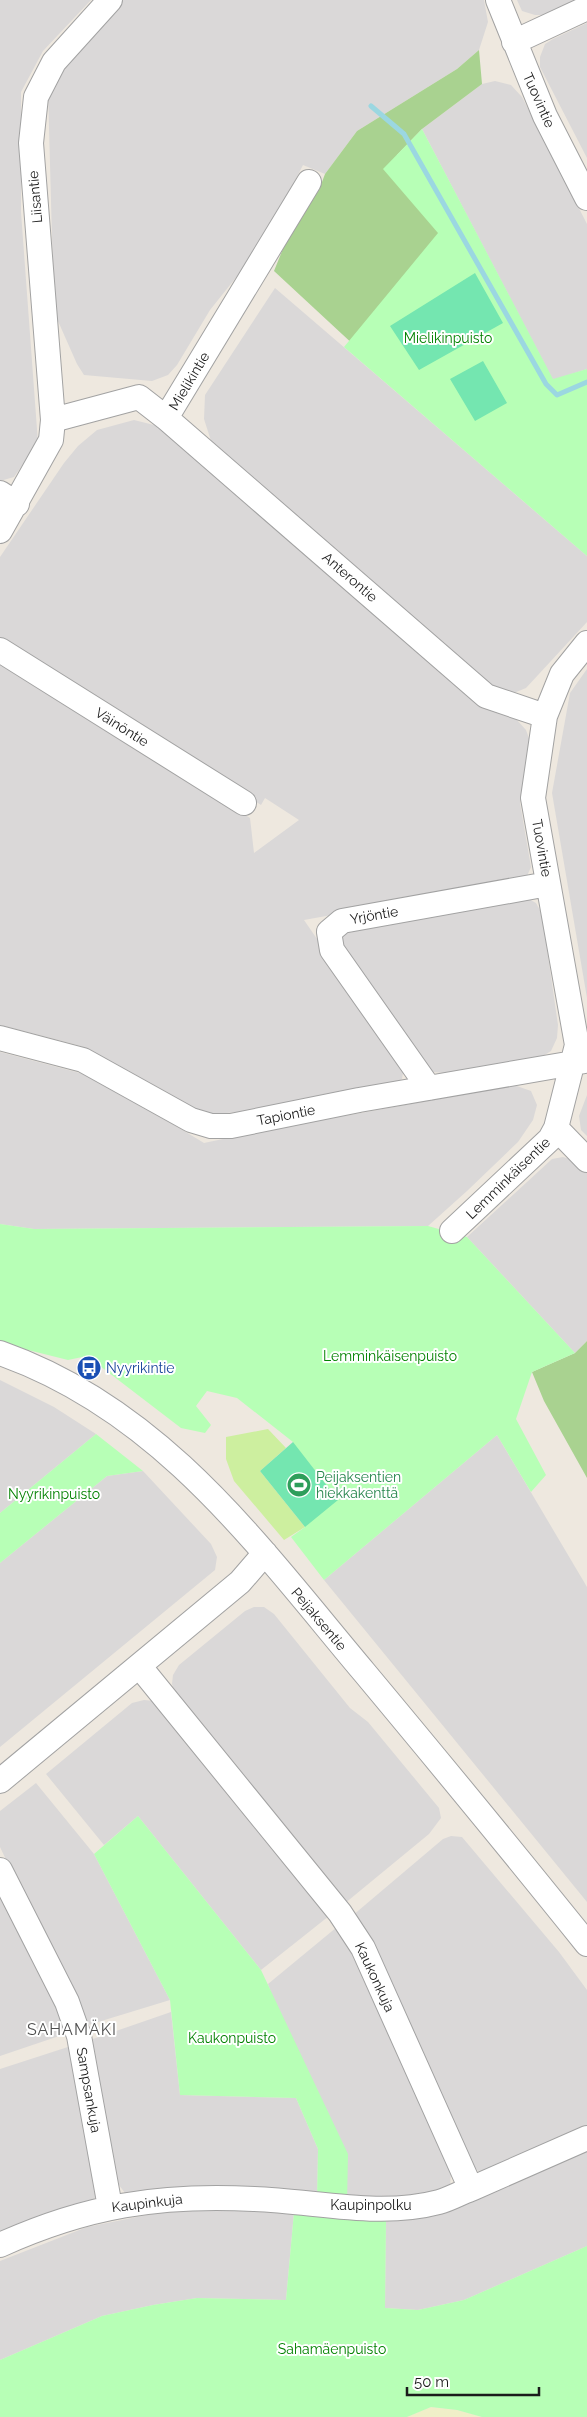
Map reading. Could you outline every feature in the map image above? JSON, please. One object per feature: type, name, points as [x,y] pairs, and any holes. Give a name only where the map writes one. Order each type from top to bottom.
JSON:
[{"type":"street","name":"Liisantie","points":[[53,420],[30,143],[36,96],[54,62],[110,0]]},
{"type":"street","name":"Tuovintie","points":[[498,0],[545,116],[587,198]]},
{"type":"street","points":[[514,42],[587,8]]},
{"type":"street","name":"Mielikintie","points":[[53,420],[139,397],[166,418],[309,182]]},
{"type":"street","name":"Anterontie","points":[[166,418],[486,696],[545,716]]},
{"type":"street","points":[[0,531],[9,498],[51,440],[53,420]]},
{"type":"street","name":"Tuovintie","points":[[579,1062],[533,798],[545,716],[562,674],[587,643]]},
{"type":"street","name":"Väinöntie","points":[[0,650],[244,804]]},
{"type":"street","name":"Yrjöntie","points":[[429,1088],[332,950],[329,932],[342,921],[548,884]]},
{"type":"street","name":"Tapiontie","points":[[0,1038],[83,1060],[191,1120],[211,1126],[231,1126],[429,1088],[579,1062]]},
{"type":"street","name":"Lemminkäisentie","points":[[452,1231],[550,1140],[579,1062]]},
{"type":"street","points":[[556,1128],[587,1160]]},
{"type":"street","name":"Peijaksentie","points":[[0,1353],[42,1370],[85,1392],[148,1435],[232,1515],[587,1944]]},
{"type":"street","points":[[0,1780],[140,1667],[240,1582],[265,1553]]},
{"type":"street","name":"Kaukonkuja","points":[[140,1667],[340,1913],[363,1948],[471,2189]]},
{"type":"street","name":"Sampsankuja","points":[[0,1870],[67,2002],[79,2036],[110,2207]]},
{"type":"street","points":[[471,2189],[587,2138]]},
{"type":"street","name":"Kaupinpolku","points":[[300,2203],[342,2207],[403,2207],[439,2202],[471,2189]]},
{"type":"street","name":"Kaupinkuja","points":[[0,2245],[36,2229],[110,2207],[180,2197],[256,2198],[300,2203]]},
{"type":"shaded area","points":[[0,0],[91,0],[43,51],[21,92],[21,212],[38,443],[14,477],[0,481]]},
{"type":"shaded area","points":[[120,0],[484,0],[488,22],[479,50],[457,69],[357,131],[325,174],[303,165],[262,245],[210,310],[177,365],[168,375],[152,381],[84,375],[77,364],[54,312],[48,90],[56,69]]},
{"type":"shaded area","points":[[517,0],[582,0],[550,15],[535,15],[522,11]]},
{"type":"shaded area","points":[[587,23],[587,158],[540,67],[540,57],[545,44]]},
{"type":"shaded area","points":[[495,81],[511,85],[522,97],[587,224],[587,369],[553,380],[422,129],[482,84]]},
{"type":"shaded area","points":[[275,288],[587,556],[587,622],[526,688],[509,695],[495,688],[212,444],[204,419],[205,395]]},
{"type":"shaded area","points":[[134,420],[158,426],[516,719],[526,730],[530,741],[520,803],[531,867],[527,876],[520,881],[304,920],[404,1066],[402,1079],[397,1082],[241,1112],[210,1114],[192,1109],[81,1046],[0,1025],[0,661],[250,818],[254,853],[299,820],[265,798],[261,805],[0,639],[0,557],[64,463],[78,446],[97,430]]},
{"type":"shaded area","points":[[587,669],[587,998],[552,793],[570,693]]},
{"type":"shaded area","points":[[527,898],[536,903],[542,914],[558,1025],[557,1038],[551,1051],[538,1059],[445,1073],[433,1072],[423,1064],[344,954],[341,941],[344,931]]},
{"type":"shaded area","points":[[0,1052],[95,1077],[204,1143],[328,1117],[350,1115],[514,1085],[531,1091],[537,1105],[533,1120],[518,1142],[428,1226],[34,1229],[0,1224]]},
{"type":"shaded area","points":[[587,1095],[587,1136],[581,1130],[579,1116]]},
{"type":"shaded area","points":[[563,1157],[576,1161],[587,1172],[587,1341],[575,1353],[467,1237],[552,1159]]},
{"type":"shaded area","points":[[0,1380],[54,1407],[96,1434],[0,1513]]},
{"type":"shaded area","points":[[497,1435],[587,1587],[587,1902],[324,1580]]},
{"type":"shaded area","points":[[143,1471],[211,1544],[217,1557],[215,1570],[0,1747],[0,1563],[107,1476]]},
{"type":"shaded area","points":[[254,1607],[264,1607],[274,1614],[350,1708],[368,1722],[439,1808],[441,1818],[429,1834],[344,1904],[175,1692],[172,1684],[173,1675],[179,1665],[245,1611]]},
{"type":"shaded area","points":[[144,1700],[154,1701],[329,1916],[261,1970],[138,1816],[104,1845],[46,1774],[132,1703]]},
{"type":"shaded area","points":[[36,1783],[94,1854],[170,2000],[85,2026],[0,1847],[0,1811]]},
{"type":"shaded area","points":[[451,1836],[462,1837],[559,1952],[587,1990],[587,2129],[492,2170],[478,2171],[467,2160],[352,1916],[443,1839]]},
{"type":"shaded area","points":[[0,1890],[68,2033],[0,2056]]},
{"type":"shaded area","points":[[337,1927],[354,1955],[451,2173],[450,2186],[445,2194],[347,2203],[268,1984]]},
{"type":"shaded area","points":[[171,2012],[180,2095],[296,2098],[318,2149],[317,2199],[135,2199],[125,2193],[119,2185],[90,2040]]},
{"type":"shaded area","points":[[71,2046],[97,2194],[92,2203],[0,2239],[0,2069]]},
{"type":"shaded area","points":[[587,2151],[587,2246],[464,2300],[418,2310],[385,2308],[386,2221],[435,2215]]},
{"type":"shaded area","points":[[243,2207],[294,2212],[286,2300],[197,2298],[153,2305],[102,2316],[0,2360],[0,2261],[87,2227],[167,2211]]},
{"type":"green space","points":[[479,50],[482,84],[422,129],[397,155],[475,273],[370,360],[274,271],[291,229],[319,190],[325,174],[357,131],[457,69]]},
{"type":"green space","name":"Mielikinpuisto","points":[[422,129],[553,379],[587,369],[587,556],[344,347],[438,233],[383,169]]},
{"type":"green space","points":[[475,273],[503,323],[419,370],[390,326]]},
{"type":"green space","points":[[483,361],[507,403],[475,421],[450,379]]},
{"type":"green space","name":"Lemminkäisenpuisto","points":[[0,1224],[34,1229],[428,1226],[467,1237],[575,1353],[532,1372],[516,1419],[546,1475],[531,1492],[497,1435],[324,1580],[291,1537],[305,1527],[293,1442],[237,1398],[207,1391],[196,1406],[211,1425],[205,1433],[181,1428],[87,1356],[68,1360],[0,1343]]},
{"type":"green space","points":[[587,1341],[587,1478],[544,1401],[532,1372],[575,1353]]},
{"type":"green space","points":[[268,1429],[286,1448],[260,1471],[305,1527],[284,1540],[234,1481],[226,1459],[226,1437]]},
{"type":"green space","name":"Nyyrikinpuisto","points":[[96,1434],[143,1471],[107,1476],[0,1563],[0,1513]]},
{"type":"green space","name":"Peijaksentien hiekkakenttä","points":[[293,1442],[338,1500],[305,1527],[260,1471]]},
{"type":"green space","name":"Kaukonpuisto","points":[[138,1816],[261,1970],[348,2154],[347,2203],[317,2199],[318,2149],[296,2098],[180,2095],[170,2000],[94,1854]]},
{"type":"green space","name":"Sahamäenpuisto","points":[[294,2212],[386,2221],[385,2308],[418,2310],[464,2300],[587,2246],[587,2417],[482,2417],[457,2410],[431,2407],[407,2417],[0,2417],[0,2360],[102,2316],[197,2298],[286,2300]]},
{"type":"green space","points":[[431,2407],[457,2410],[482,2417],[407,2417]]},
{"type":"waterway","points":[[371,106],[404,134],[546,384],[557,395],[587,382]]},
{"type":"place","name":"Nyyrikintie","points":[[89,1368]]},
{"type":"place","name":"Peijaksentien hiekkakenttä","points":[[299,1485]]},
{"type":"district","name":"SAHAMÄKI","points":[[72,2029]]}]
